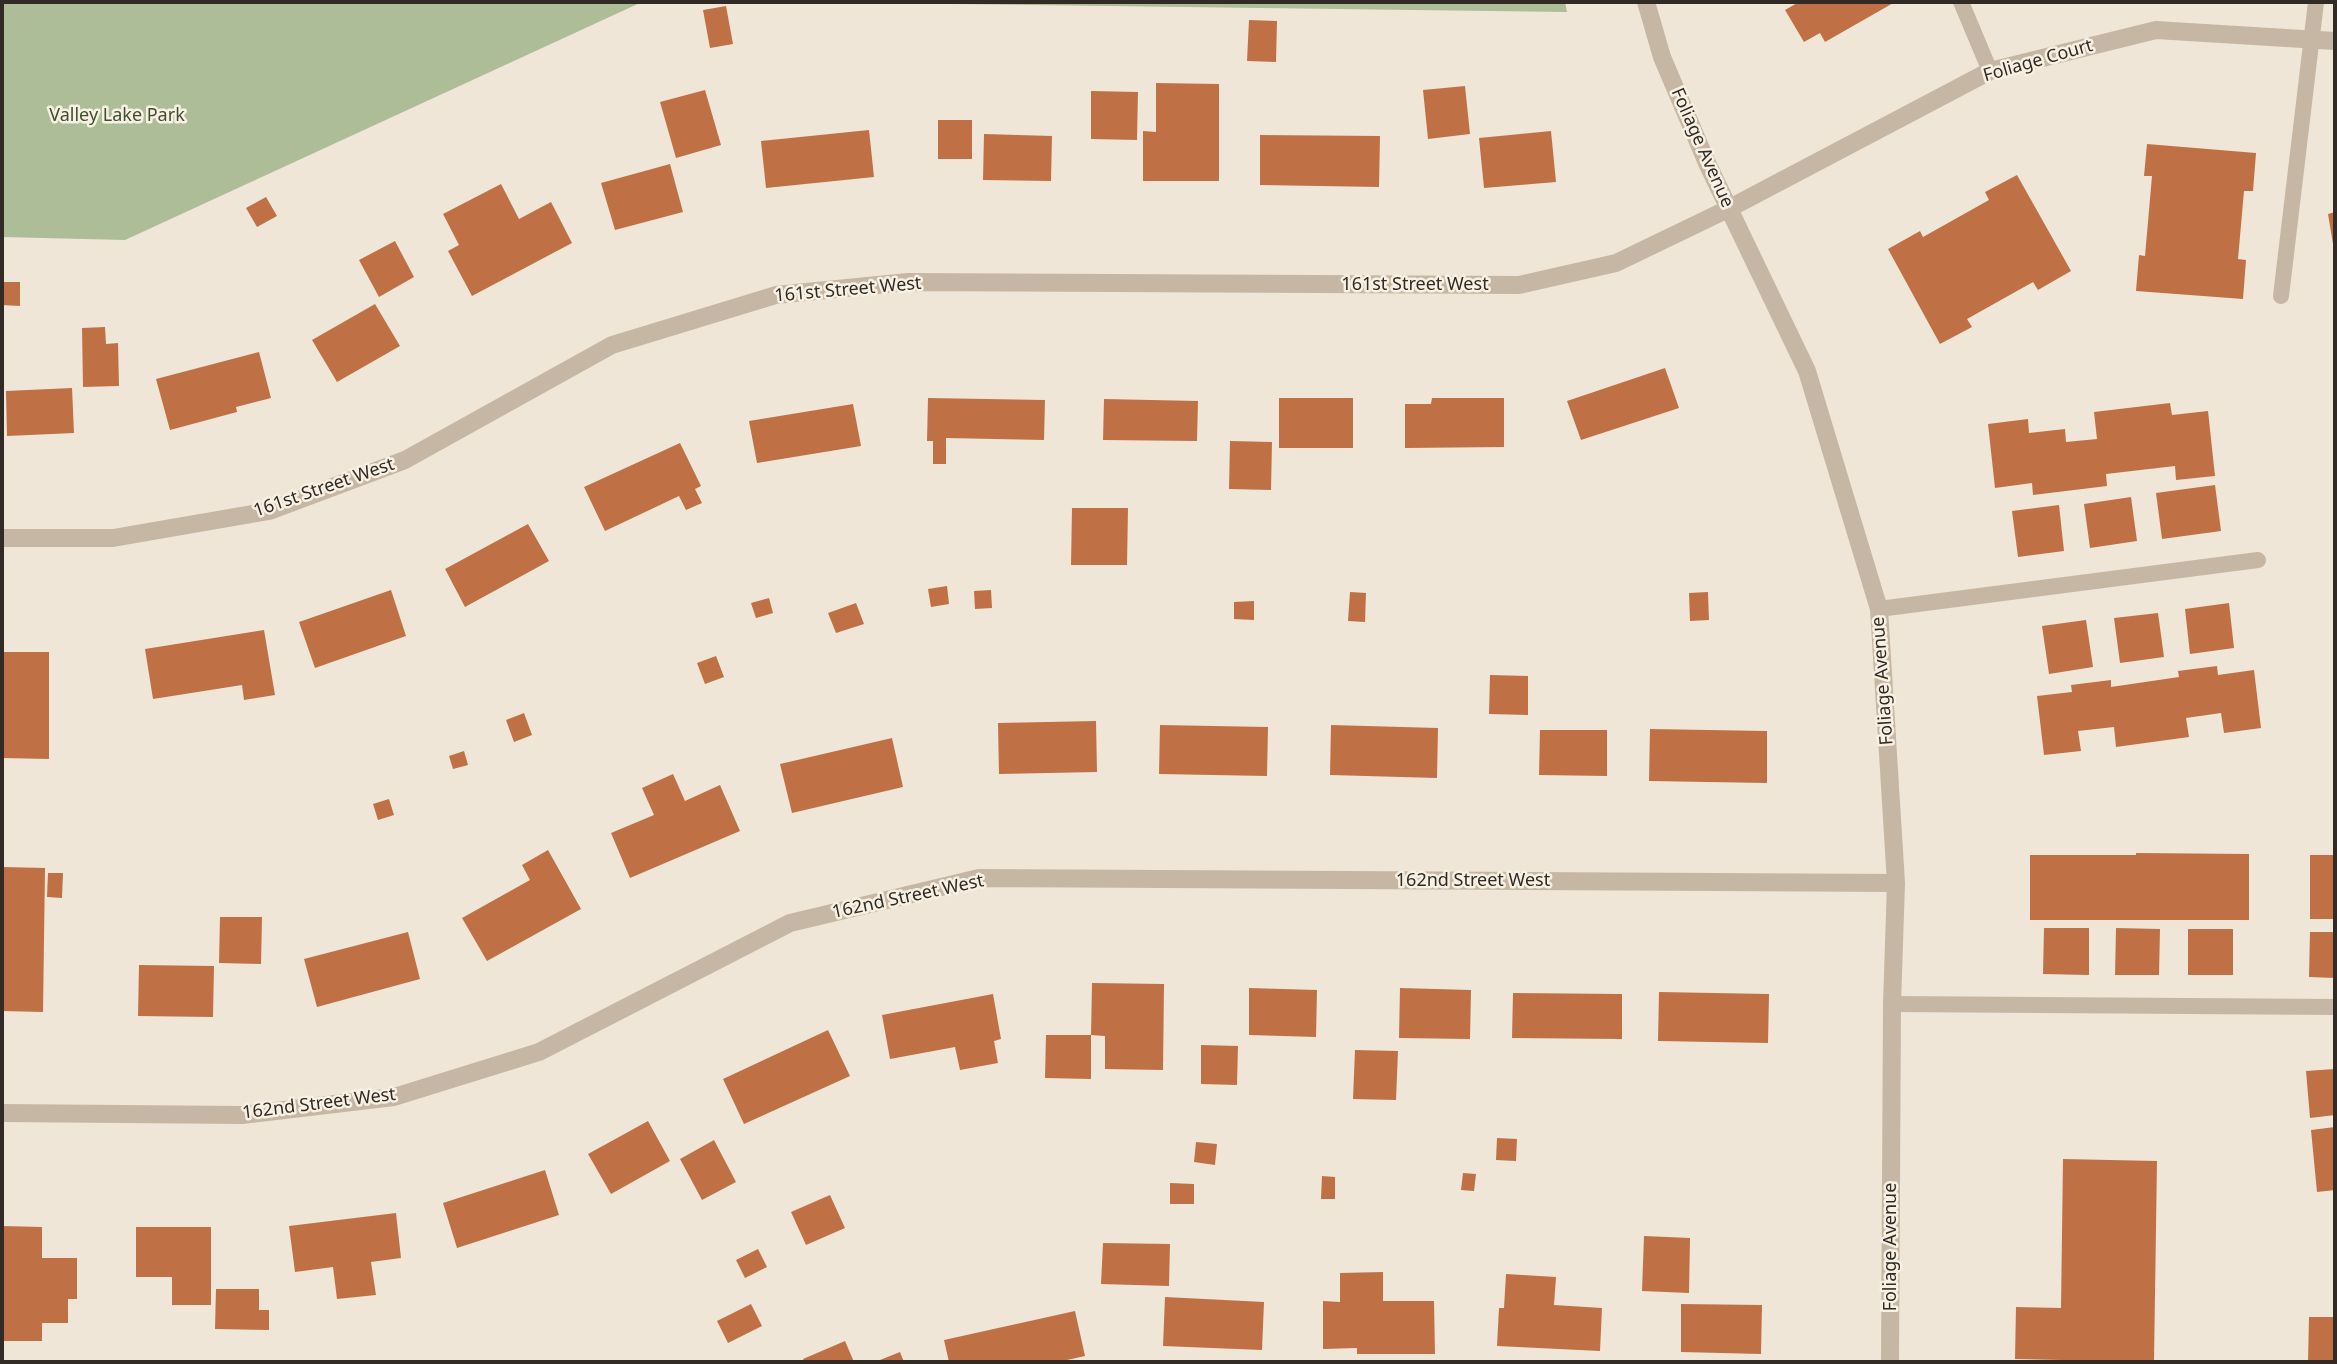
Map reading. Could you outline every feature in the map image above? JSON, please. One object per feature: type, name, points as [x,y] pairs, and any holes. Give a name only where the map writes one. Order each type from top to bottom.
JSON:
[{"type":"street","name":"Foliage Avenue","points":[[1646,2],[1662,57],[1728,209],[1807,372],[1879,609],[1896,883],[1892,1004],[1890,1362]]},
{"type":"street","name":"Foliage Court","points":[[1728,209],[1990,71],[2157,30],[2335,41]]},
{"type":"street","name":"161st Street West","points":[[2,538],[113,538],[269,511],[405,460],[612,345],[776,295],[908,282],[1519,285],[1616,263],[1728,209]]},
{"type":"street","name":"162nd Street West","points":[[2,1113],[242,1115],[394,1097],[539,1052],[790,923],[979,878],[1896,883]]},
{"type":"lane","points":[[1961,2],[1990,71]]},
{"type":"lane","points":[[2281,296],[2316,2]]},
{"type":"lane","points":[[1879,609],[2258,560]]},
{"type":"lane","points":[[1892,1004],[2335,1007]]},
{"type":"green space","name":"Valley Lake Park","points":[[2,2],[642,2],[125,240],[2,237]]},
{"type":"green space","points":[[801,2],[1565,2],[1567,12]]},
{"type":"building","points":[[1799,2],[1895,2],[1825,42],[1820,33],[1804,42],[1785,10]]},
{"type":"building","points":[[726,6],[733,44],[710,48],[703,10]]},
{"type":"building","points":[[1249,20],[1277,21],[1276,62],[1247,61]]},
{"type":"building","points":[[1156,83],[1219,84],[1219,181],[1143,181],[1143,131],[1156,132]]},
{"type":"building","points":[[1465,86],[1470,134],[1428,139],[1423,90]]},
{"type":"building","points":[[705,90],[721,145],[676,158],[660,102]]},
{"type":"building","points":[[1091,91],[1138,92],[1137,140],[1091,139]]},
{"type":"building","points":[[938,120],[972,120],[972,159],[938,159]]},
{"type":"building","points":[[869,130],[874,177],[766,188],[761,141]]},
{"type":"building","points":[[1551,131],[1556,182],[1484,188],[1479,138]]},
{"type":"building","points":[[984,134],[1052,136],[1051,181],[983,180]]},
{"type":"building","points":[[1260,135],[1380,136],[1379,187],[1260,185]]},
{"type":"building","points":[[2147,144],[2256,153],[2253,191],[2244,191],[2238,259],[2246,260],[2243,299],[2136,291],[2139,255],[2145,256],[2152,176],[2144,176]]},
{"type":"building","points":[[670,164],[683,212],[615,230],[601,183]]},
{"type":"building","points":[[2017,175],[2071,271],[2038,290],[2033,282],[1967,319],[1972,327],[1940,344],[1888,249],[1920,231],[1923,237],[1989,200],[1985,192]]},
{"type":"building","points":[[501,184],[519,219],[551,202],[572,243],[472,296],[448,251],[459,245],[443,214]]},
{"type":"building","points":[[266,197],[277,216],[257,227],[246,208]]},
{"type":"building","points":[[2335,212],[2335,250],[2334,250],[2328,214]]},
{"type":"building","points":[[395,241],[414,277],[379,297],[359,260]]},
{"type":"building","points":[[2,282],[20,282],[20,306],[2,305]]},
{"type":"building","points":[[375,304],[400,346],[337,382],[312,340]]},
{"type":"building","points":[[105,327],[106,344],[118,343],[119,386],[83,387],[82,328]]},
{"type":"building","points":[[259,352],[271,398],[236,407],[237,412],[170,430],[156,379]]},
{"type":"building","points":[[1665,368],[1679,408],[1581,440],[1567,401]]},
{"type":"building","points":[[72,388],[74,433],[7,436],[6,391]]},
{"type":"building","points":[[928,398],[1045,400],[1044,440],[946,438],[946,464],[933,464],[933,441],[927,441]]},
{"type":"building","points":[[1279,398],[1353,398],[1353,448],[1279,448]]},
{"type":"building","points":[[1432,398],[1504,398],[1504,447],[1405,448],[1405,404],[1431,404]]},
{"type":"building","points":[[1104,399],[1198,401],[1197,441],[1103,440]]},
{"type":"building","points":[[2170,403],[2172,415],[2208,411],[2215,476],[2176,480],[2175,466],[2106,474],[2107,486],[2033,495],[2032,483],[1995,488],[1988,424],[2028,419],[2029,433],[2065,429],[2066,442],[2097,439],[2094,412]]},
{"type":"building","points":[[853,404],[861,446],[757,463],[749,421]]},
{"type":"building","points":[[1230,441],[1272,442],[1271,490],[1229,489]]},
{"type":"building","points":[[680,443],[701,486],[695,489],[702,503],[686,510],[679,496],[605,531],[584,487]]},
{"type":"building","points":[[2215,485],[2221,531],[2162,539],[2156,493]]},
{"type":"building","points":[[2131,497],[2137,541],[2090,548],[2084,504]]},
{"type":"building","points":[[2059,505],[2064,551],[2018,557],[2012,511]]},
{"type":"building","points":[[1072,508],[1128,508],[1127,565],[1071,565]]},
{"type":"building","points":[[528,524],[549,561],[465,607],[445,569]]},
{"type":"building","points":[[947,586],[949,604],[931,607],[928,589]]},
{"type":"building","points":[[391,590],[406,636],[315,668],[299,622]]},
{"type":"building","points":[[991,590],[992,608],[975,609],[974,591]]},
{"type":"building","points":[[1350,592],[1366,593],[1365,622],[1348,621]]},
{"type":"building","points":[[1708,592],[1709,620],[1690,621],[1689,593]]},
{"type":"building","points":[[769,598],[773,613],[756,618],[751,603]]},
{"type":"building","points":[[1254,601],[1254,620],[1234,619],[1234,602]]},
{"type":"building","points":[[856,603],[864,624],[836,633],[828,613]]},
{"type":"building","points":[[2229,603],[2234,648],[2190,654],[2185,609]]},
{"type":"building","points":[[2158,613],[2164,657],[2120,663],[2114,618]]},
{"type":"building","points":[[2086,620],[2093,667],[2049,674],[2042,626]]},
{"type":"building","points":[[264,630],[275,695],[244,700],[242,685],[153,699],[145,649]]},
{"type":"building","points":[[2,652],[49,652],[49,759],[2,758]]},
{"type":"building","points":[[716,656],[724,677],[705,684],[697,663]]},
{"type":"building","points":[[2217,666],[2218,675],[2254,670],[2261,728],[2224,733],[2221,713],[2186,718],[2189,737],[2116,747],[2114,727],[2078,731],[2081,751],[2044,755],[2037,696],[2072,692],[2071,685],[2111,680],[2111,687],[2179,677],[2178,671]]},
{"type":"building","points":[[1490,675],[1528,676],[1528,715],[1489,714]]},
{"type":"building","points":[[524,713],[532,735],[514,742],[506,720]]},
{"type":"building","points":[[1096,721],[1097,772],[999,774],[998,723]]},
{"type":"building","points":[[1160,725],[1268,727],[1267,776],[1159,774]]},
{"type":"building","points":[[1331,725],[1438,728],[1437,778],[1330,775]]},
{"type":"building","points":[[1650,729],[1767,731],[1767,783],[1649,781]]},
{"type":"building","points":[[1540,730],[1607,730],[1607,776],[1539,775]]},
{"type":"building","points":[[892,738],[903,787],[792,813],[780,764]]},
{"type":"building","points":[[464,751],[468,765],[453,769],[449,756]]},
{"type":"building","points":[[673,774],[685,801],[720,785],[740,831],[630,878],[611,833],[654,815],[642,788]]},
{"type":"building","points":[[389,799],[394,815],[378,820],[373,804]]},
{"type":"building","points":[[548,850],[581,909],[487,961],[462,918],[530,880],[522,865]]},
{"type":"building","points":[[2249,854],[2249,920],[2030,920],[2030,855]]},
{"type":"building","points":[[2310,855],[2335,855],[2335,919],[2310,919]]},
{"type":"building","points":[[4,867],[45,868],[43,1012],[2,1011]]},
{"type":"building","points":[[48,873],[63,873],[62,898],[47,897]]},
{"type":"building","points":[[220,917],[262,917],[261,964],[219,963]]},
{"type":"building","points":[[2044,928],[2089,928],[2089,975],[2043,974]]},
{"type":"building","points":[[2116,928],[2160,929],[2159,975],[2115,975]]},
{"type":"building","points":[[2188,929],[2233,929],[2233,975],[2188,975]]},
{"type":"building","points":[[408,932],[420,979],[317,1007],[304,959]]},
{"type":"building","points":[[2310,932],[2335,932],[2335,978],[2309,977]]},
{"type":"building","points":[[139,965],[214,966],[213,1017],[138,1016]]},
{"type":"building","points":[[1092,983],[1164,984],[1163,1070],[1105,1069],[1105,1036],[1091,1035]]},
{"type":"building","points":[[1249,988],[1317,990],[1316,1037],[1249,1035]]},
{"type":"building","points":[[1400,988],[1471,990],[1470,1039],[1399,1038]]},
{"type":"building","points":[[1659,992],[1769,994],[1768,1043],[1658,1041]]},
{"type":"building","points":[[1513,993],[1622,994],[1622,1039],[1512,1038]]},
{"type":"building","points":[[993,994],[1001,1039],[994,1041],[998,1063],[960,1070],[955,1047],[890,1059],[882,1015]]},
{"type":"building","points":[[828,1030],[850,1076],[744,1124],[723,1079]]},
{"type":"building","points":[[1046,1035],[1091,1035],[1091,1079],[1045,1078]]},
{"type":"building","points":[[1201,1045],[1238,1046],[1237,1085],[1201,1084]]},
{"type":"building","points":[[1355,1050],[1398,1051],[1396,1100],[1353,1099]]},
{"type":"building","points":[[2335,1069],[2335,1115],[2310,1118],[2306,1071]]},
{"type":"building","points":[[648,1121],[670,1161],[611,1194],[588,1154]]},
{"type":"building","points":[[2335,1127],[2335,1190],[2317,1192],[2311,1130]]},
{"type":"building","points":[[1497,1138],[1517,1139],[1516,1161],[1496,1160]]},
{"type":"building","points":[[714,1140],[736,1182],[702,1200],[680,1159]]},
{"type":"building","points":[[1196,1142],[1217,1144],[1215,1165],[1194,1162]]},
{"type":"building","points":[[2063,1159],[2157,1161],[2154,1362],[2015,1359],[2016,1307],[2061,1308]]},
{"type":"building","points":[[545,1170],[559,1215],[457,1248],[443,1203]]},
{"type":"building","points":[[1463,1173],[1476,1174],[1474,1191],[1461,1190]]},
{"type":"building","points":[[1322,1176],[1335,1177],[1335,1199],[1321,1199]]},
{"type":"building","points":[[1170,1183],[1194,1184],[1194,1204],[1170,1204]]},
{"type":"building","points":[[830,1195],[845,1228],[806,1245],[791,1212]]},
{"type":"building","points":[[396,1213],[401,1258],[371,1262],[376,1295],[337,1299],[333,1267],[295,1272],[289,1226]]},
{"type":"building","points":[[2,1226],[42,1227],[42,1258],[77,1258],[77,1299],[68,1299],[68,1323],[42,1323],[42,1341],[2,1341]]},
{"type":"building","points":[[136,1227],[211,1227],[211,1305],[172,1305],[172,1277],[136,1277]]},
{"type":"building","points":[[1644,1236],[1690,1238],[1689,1293],[1642,1291]]},
{"type":"building","points":[[1103,1243],[1170,1244],[1169,1286],[1101,1284]]},
{"type":"building","points":[[758,1249],[767,1267],[745,1278],[736,1260]]},
{"type":"building","points":[[1383,1272],[1383,1301],[1434,1301],[1435,1354],[1357,1354],[1357,1348],[1323,1349],[1323,1301],[1340,1302],[1340,1273]]},
{"type":"building","points":[[1506,1274],[1556,1277],[1554,1305],[1602,1308],[1600,1351],[1497,1346],[1499,1308],[1504,1308]]},
{"type":"building","points":[[216,1289],[259,1289],[259,1310],[269,1310],[269,1330],[215,1329]]},
{"type":"building","points":[[1165,1297],[1264,1302],[1262,1350],[1163,1346]]},
{"type":"building","points":[[751,1304],[762,1326],[728,1343],[717,1321]]},
{"type":"building","points":[[1681,1304],[1762,1305],[1761,1354],[1681,1352]]},
{"type":"building","points":[[1075,1311],[1085,1356],[1058,1362],[949,1362],[944,1340]]},
{"type":"building","points":[[2309,1317],[2335,1317],[2335,1362],[2308,1362]]},
{"type":"building","points":[[845,1341],[854,1362],[804,1362],[803,1359]]},
{"type":"building","points":[[900,1352],[904,1362],[875,1362]]}]
